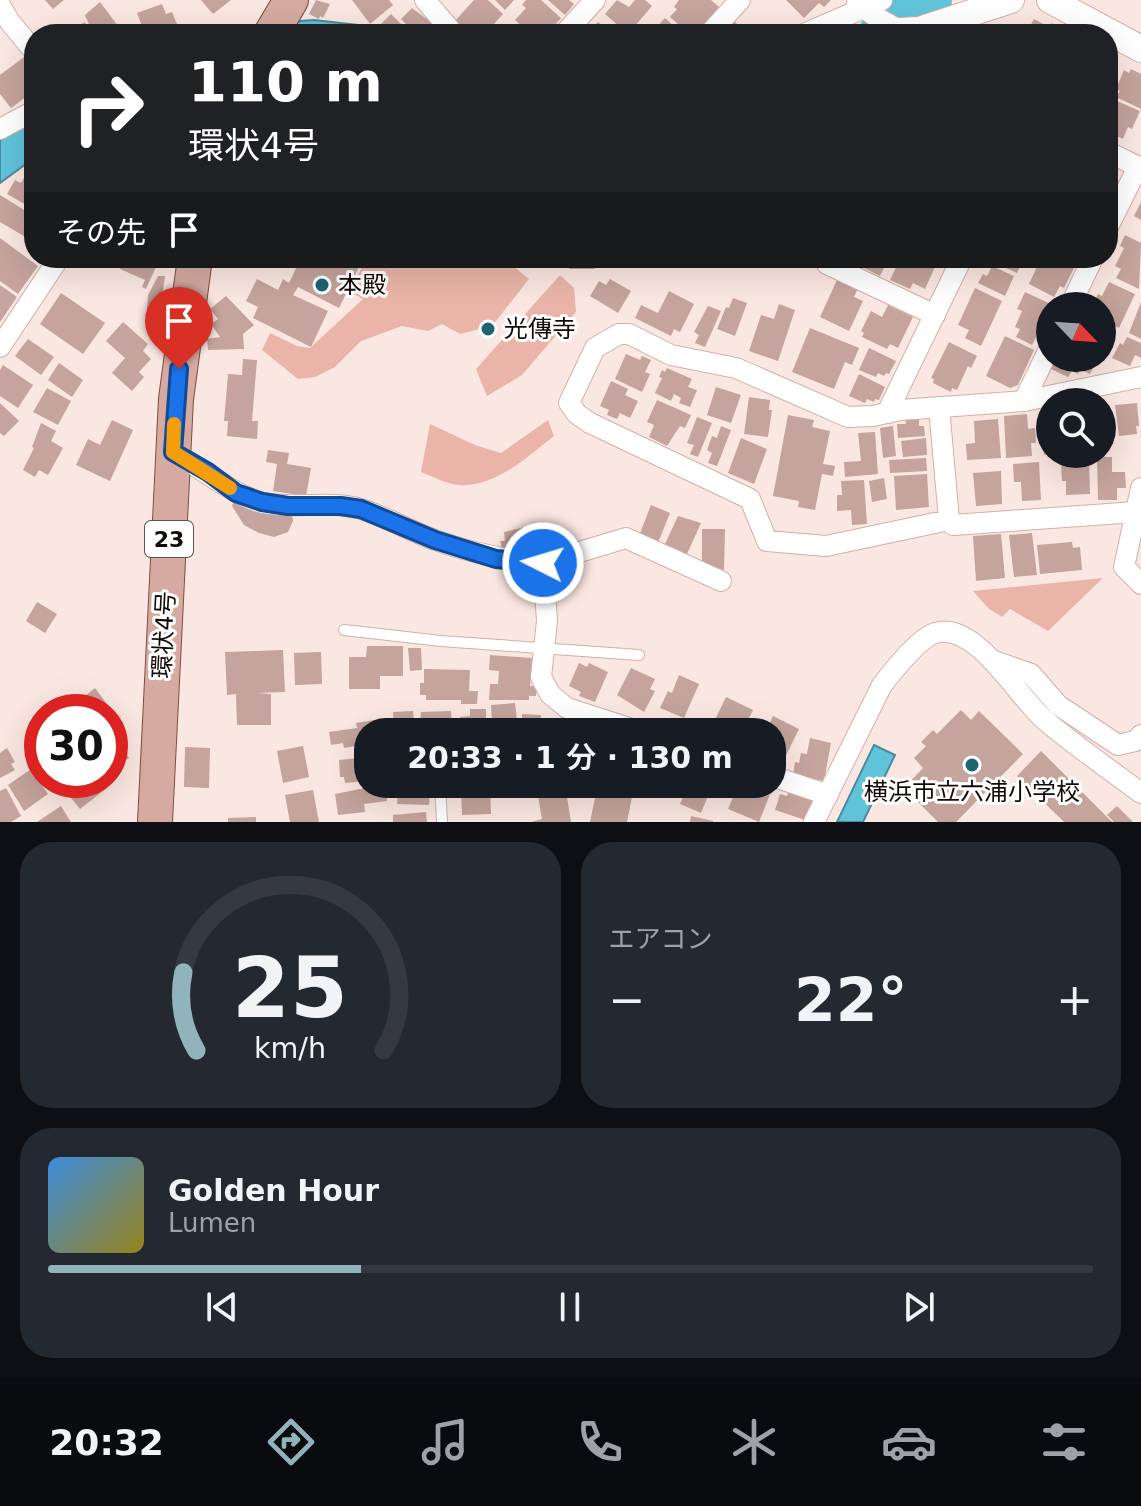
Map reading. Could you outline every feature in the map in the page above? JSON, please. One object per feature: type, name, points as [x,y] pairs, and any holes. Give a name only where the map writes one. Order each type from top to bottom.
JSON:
[{"type":"main road","name":"環状4号","points":[[155,822],[173,452],[182,339],[193,268]]},
{"type":"street","points":[[573,24],[595,0]]},
{"type":"street","points":[[718,24],[740,0]]},
{"type":"street","points":[[939,24],[1011,0]]},
{"type":"street","points":[[1050,0],[1095,24]]},
{"type":"street","points":[[0,5],[24,39]]},
{"type":"street","points":[[438,5],[448,24]]},
{"type":"street","points":[[827,24],[869,6],[891,24]]},
{"type":"street","points":[[1118,37],[1141,49]]},
{"type":"street","points":[[0,129],[24,116]]},
{"type":"street","points":[[1118,157],[1139,167],[1118,208]]},
{"type":"street","points":[[0,347],[52,268]]},
{"type":"street","points":[[835,268],[935,315]]},
{"type":"street","points":[[887,413],[957,268]]},
{"type":"street","points":[[1077,292],[1088,268]]},
{"type":"street","points":[[949,520],[826,546],[767,541],[750,499],[590,423],[577,414],[569,403],[595,348],[619,334],[629,334],[671,355],[736,368],[848,417],[1024,401],[1141,377]]},
{"type":"street","points":[[1024,401],[1038,372]]},
{"type":"street","points":[[939,407],[949,520],[953,525],[1136,512]]},
{"type":"street","points":[[173,452],[236,493],[262,502],[361,509],[435,540],[496,559],[543,563],[626,538],[721,581]]},
{"type":"street","points":[[1141,488],[1124,567],[1141,584]]},
{"type":"street","points":[[543,563],[547,621],[541,677],[550,694],[567,708],[598,718]]},
{"type":"street","points":[[814,822],[882,685],[897,666],[934,634],[950,632],[964,638],[994,661],[1044,720],[1141,793]]},
{"type":"street","points":[[994,661],[1031,674],[1058,705],[1118,745],[1135,741],[1141,735]]},
{"type":"street","points":[[786,781],[828,795]]},
{"type":"lane","points":[[344,630],[639,655]]},
{"type":"lane","points":[[441,798],[442,822]]},
{"type":"shaded area","points":[[361,268],[515,268],[529,279],[492,326],[460,334],[442,324],[428,331],[402,326],[361,341],[335,367],[315,377],[298,379],[262,350],[270,333],[297,346],[310,348],[363,299],[350,292]]},
{"type":"shaded area","points":[[560,275],[574,288],[576,312],[522,375],[487,396],[476,369]]},
{"type":"shaded area","points":[[548,420],[554,436],[510,470],[485,482],[458,485],[421,472],[430,424],[475,445],[501,453]]},
{"type":"shaded area","points":[[1103,578],[1048,631],[1010,609],[1002,617],[989,609],[973,591]]},
{"type":"water","points":[[314,20],[349,24],[294,24]]},
{"type":"water","points":[[24,123],[24,165],[0,183],[0,137]]},
{"type":"water","points":[[874,745],[895,755],[863,822],[837,822]]},
{"type":"building","points":[[45,0],[64,0],[53,9]]},
{"type":"building","points":[[201,0],[231,0],[213,14]]},
{"type":"building","points":[[316,0],[330,4],[323,18],[309,14]]},
{"type":"building","points":[[352,0],[389,0],[393,5],[370,24]]},
{"type":"building","points":[[474,0],[488,0],[503,14],[494,24],[454,22]]},
{"type":"building","points":[[495,0],[514,0],[505,10]]},
{"type":"building","points":[[526,0],[541,0],[561,18],[556,24],[519,24],[515,20],[526,8],[522,5]]},
{"type":"building","points":[[548,0],[569,0],[574,4],[565,15]]},
{"type":"building","points":[[617,0],[629,7],[635,0],[645,0],[652,6],[637,24],[616,24],[605,14]]},
{"type":"building","points":[[679,0],[711,0],[719,7],[704,24],[678,24],[670,17],[677,9],[674,7]]},
{"type":"building","points":[[786,0],[831,0],[824,7],[819,3],[804,18]]},
{"type":"building","points":[[100,2],[116,24],[89,24],[85,15]]},
{"type":"building","points":[[162,4],[166,14],[172,12],[177,24],[141,24],[137,13]]},
{"type":"building","points":[[412,8],[432,23],[406,24],[401,19]]},
{"type":"building","points":[[391,14],[401,24],[381,24]]},
{"type":"building","points":[[24,57],[24,98],[11,108],[0,94],[0,75]]},
{"type":"building","points":[[1131,69],[1141,74],[1141,109],[1118,98],[1118,84],[1124,70],[1129,73]]},
{"type":"building","points":[[1118,101],[1140,111],[1132,129],[1128,127],[1123,139],[1118,136]]},
{"type":"building","points":[[24,178],[24,204],[7,194],[15,180],[21,183]]},
{"type":"building","points":[[0,195],[24,210],[24,236],[0,222]]},
{"type":"building","points":[[1141,202],[1141,220],[1134,216]]},
{"type":"building","points":[[1125,235],[1141,243],[1139,289],[1116,278],[1121,269],[1118,260],[1124,248],[1120,246]]},
{"type":"building","points":[[0,238],[24,256],[24,268],[37,268],[18,294],[0,281]]},
{"type":"building","points":[[155,268],[146,289],[142,287],[145,280],[120,269]]},
{"type":"building","points":[[296,268],[359,268],[339,308],[298,287],[293,295],[328,311],[311,347],[253,318],[258,307],[246,301],[257,279],[278,290],[283,279],[289,283]]},
{"type":"building","points":[[864,268],[884,268],[880,276]]},
{"type":"building","points":[[896,268],[934,268],[925,289],[913,283],[910,289],[890,280]]},
{"type":"building","points":[[991,268],[996,268],[1014,276],[1005,296],[978,283],[983,274],[987,276]]},
{"type":"building","points":[[1036,268],[1074,268],[1064,288],[1060,286],[1057,292],[1044,292],[1029,284]]},
{"type":"building","points":[[158,276],[165,276],[160,311],[147,309],[148,295]]},
{"type":"building","points":[[610,279],[631,291],[618,313],[590,296],[599,281],[606,285]]},
{"type":"building","points":[[837,280],[857,290],[854,297],[863,301],[849,331],[820,317]]},
{"type":"building","points":[[1109,282],[1135,294],[1119,328],[1116,327],[1116,292],[1104,292]]},
{"type":"building","points":[[0,285],[17,297],[0,322]]},
{"type":"building","points":[[975,288],[1002,301],[981,346],[965,338],[969,330],[958,325]]},
{"type":"building","points":[[669,291],[694,304],[680,332],[674,329],[671,336],[635,318],[641,305],[658,313]]},
{"type":"building","points":[[1025,292],[1036,297],[1036,337],[1032,345],[1016,337],[1020,329],[1015,327],[1022,311],[1017,309]]},
{"type":"building","points":[[61,293],[105,323],[83,354],[40,324]]},
{"type":"building","points":[[226,296],[254,325],[243,334],[244,349],[208,350],[207,339],[220,337],[211,324],[218,319],[210,309]]},
{"type":"building","points":[[733,298],[747,303],[735,336],[717,329]]},
{"type":"building","points":[[1141,302],[1141,339],[1129,333]]},
{"type":"building","points":[[779,304],[795,310],[778,361],[749,351],[761,315],[774,319]]},
{"type":"building","points":[[888,305],[913,317],[898,348],[890,344],[887,349],[862,337],[864,333],[861,331],[871,311],[882,317]]},
{"type":"building","points":[[708,306],[721,311],[705,347],[695,343],[699,335],[694,332]]},
{"type":"building","points":[[123,322],[148,344],[143,351],[151,359],[139,372],[144,377],[132,391],[112,373],[125,358],[106,341]]},
{"type":"building","points":[[810,328],[859,348],[852,365],[845,362],[834,389],[792,372]]},
{"type":"building","points":[[1005,336],[1034,350],[1018,385],[1010,388],[986,376]]},
{"type":"building","points":[[1127,337],[1141,343],[1141,358],[1135,355],[1130,366],[1116,360],[1116,350],[1120,343],[1123,345]]},
{"type":"building","points":[[28,339],[54,357],[41,375],[15,356]]},
{"type":"building","points":[[949,342],[977,356],[971,368],[968,366],[957,390],[952,388],[951,392],[933,383],[934,379],[931,378]]},
{"type":"building","points":[[869,348],[896,361],[889,374],[884,376],[878,373],[876,377],[859,370]]},
{"type":"building","points":[[626,354],[640,360],[642,356],[651,360],[645,372],[650,374],[642,392],[615,379]]},
{"type":"building","points":[[243,359],[257,360],[252,421],[258,421],[257,439],[227,436],[228,421],[224,421],[228,374],[242,375]]},
{"type":"building","points":[[59,363],[83,380],[72,397],[48,380]]},
{"type":"building","points":[[3,365],[33,385],[18,408],[0,396],[0,370]]},
{"type":"building","points":[[667,368],[692,379],[688,387],[697,390],[690,407],[679,403],[681,398],[674,394],[671,401],[655,393],[662,370],[665,372]]},
{"type":"building","points":[[859,374],[885,387],[879,400],[875,399],[874,402],[867,399],[865,403],[849,396]]},
{"type":"building","points":[[611,381],[628,389],[625,395],[638,401],[630,418],[620,413],[617,419],[607,415],[609,410],[600,406]]},
{"type":"building","points":[[716,387],[741,395],[731,423],[707,415]]},
{"type":"building","points":[[47,388],[71,401],[58,425],[33,412]]},
{"type":"building","points":[[749,397],[770,400],[769,410],[772,410],[768,437],[744,434]]},
{"type":"building","points":[[657,400],[691,415],[685,428],[680,426],[667,446],[649,437],[654,425],[647,422]]},
{"type":"building","points":[[0,403],[19,421],[4,436],[0,433]]},
{"type":"building","points":[[1137,403],[1137,434],[1119,436],[1116,405]]},
{"type":"building","points":[[1027,414],[1028,429],[1035,428],[1036,443],[1031,443],[1032,456],[1006,458],[1004,416]]},
{"type":"building","points":[[788,415],[814,420],[812,427],[830,431],[823,464],[835,466],[833,476],[822,474],[815,510],[798,507],[799,501],[773,496]]},
{"type":"building","points":[[697,417],[712,423],[698,457],[690,454],[694,445],[687,443]]},
{"type":"building","points":[[905,419],[919,419],[925,436],[898,438],[897,424],[906,424]]},
{"type":"building","points":[[998,419],[1001,458],[967,460],[966,444],[975,443],[974,421]]},
{"type":"building","points":[[112,420],[133,430],[110,481],[76,465],[88,439],[100,445]]},
{"type":"building","points":[[41,423],[56,431],[51,441],[63,448],[48,475],[39,470],[35,477],[23,470],[34,448]]},
{"type":"building","points":[[721,426],[731,430],[717,466],[708,463],[712,453],[707,450],[712,436],[717,438]]},
{"type":"building","points":[[893,426],[896,456],[883,458],[880,428]]},
{"type":"building","points":[[875,432],[878,474],[845,477],[844,462],[861,461],[858,433]]},
{"type":"building","points":[[741,438],[767,449],[754,484],[728,473]]},
{"type":"building","points":[[926,438],[927,455],[903,457],[901,441]]},
{"type":"building","points":[[268,450],[289,453],[287,464],[311,468],[306,496],[273,491],[277,464],[266,462]]},
{"type":"building","points":[[926,458],[927,471],[890,473],[889,460]]},
{"type":"building","points":[[1036,462],[1036,468],[1039,468],[1041,500],[1022,501],[1021,482],[1014,482],[1013,464]]},
{"type":"building","points":[[1061,468],[1089,468],[1090,494],[1066,495],[1066,481],[1062,481]]},
{"type":"building","points":[[1097,468],[1125,472],[1126,488],[1117,488],[1117,500],[1098,500]]},
{"type":"building","points":[[1001,471],[1002,504],[976,506],[973,473]]},
{"type":"building","points":[[927,474],[929,507],[896,510],[894,476]]},
{"type":"building","points":[[884,478],[887,499],[872,502],[869,481]]},
{"type":"building","points":[[864,480],[867,524],[852,525],[851,510],[837,511],[837,495],[842,495],[841,481]]},
{"type":"building","points":[[234,501],[248,508],[292,515],[293,521],[288,532],[274,537],[259,533],[244,525],[232,506]]},
{"type":"building","points":[[651,505],[670,513],[658,543],[639,536]]},
{"type":"building","points":[[678,516],[701,523],[687,554],[665,544]]},
{"type":"building","points":[[530,526],[533,544],[519,551],[519,547],[502,548],[500,541],[505,541],[504,532]]},
{"type":"building","points":[[702,529],[725,529],[724,570],[702,563]]},
{"type":"building","points":[[1032,533],[1037,575],[1014,577],[1009,535]]},
{"type":"building","points":[[1001,534],[1005,578],[976,581],[973,536]]},
{"type":"building","points":[[1072,542],[1073,548],[1080,547],[1082,570],[1040,574],[1037,545]]},
{"type":"building","points":[[37,602],[57,614],[45,633],[26,621]]},
{"type":"building","points":[[367,646],[403,646],[403,676],[380,676],[380,689],[349,689],[349,657],[366,657]]},
{"type":"building","points":[[408,648],[421,648],[422,670],[410,671]]},
{"type":"building","points":[[283,650],[285,692],[258,693],[271,694],[271,725],[237,725],[236,694],[227,695],[225,652]]},
{"type":"building","points":[[321,652],[322,684],[295,685],[294,653]]},
{"type":"building","points":[[490,655],[532,658],[530,686],[537,686],[536,696],[529,696],[529,700],[489,700],[490,684],[498,684],[499,671],[489,670]]},
{"type":"building","points":[[579,663],[587,667],[589,663],[608,672],[595,702],[579,696],[581,692],[569,686]]},
{"type":"building","points":[[631,668],[655,679],[650,689],[655,691],[644,712],[617,695]]},
{"type":"building","points":[[424,669],[470,670],[469,691],[478,691],[477,704],[461,704],[461,700],[426,700],[426,695],[420,695]]},
{"type":"building","points":[[679,675],[699,684],[684,718],[660,708],[668,691],[672,693]]},
{"type":"building","points":[[726,697],[753,710],[749,718],[716,718]]},
{"type":"building","points":[[515,703],[517,718],[492,718],[491,705]]},
{"type":"building","points":[[470,709],[486,709],[486,718],[460,718],[470,716]]},
{"type":"building","points":[[961,710],[971,720],[979,711],[1023,754],[956,822],[938,822],[904,788],[923,768],[914,758],[926,746],[921,742],[933,730],[937,734]]},
{"type":"building","points":[[413,711],[414,718],[393,718],[393,712]]},
{"type":"building","points":[[451,711],[451,718],[420,718],[421,712]]},
{"type":"building","points":[[522,714],[541,715],[541,718],[522,718]]},
{"type":"building","points":[[786,722],[799,729],[786,756]]},
{"type":"building","points":[[354,728],[354,746],[344,748],[343,743],[331,745],[329,732]]},
{"type":"building","points":[[810,738],[831,743],[824,781],[793,775],[795,762],[799,763],[801,753],[807,754]]},
{"type":"building","points":[[303,746],[309,777],[283,783],[277,751]]},
{"type":"building","points":[[185,747],[210,748],[209,788],[184,787]]},
{"type":"building","points":[[7,748],[15,762],[11,764],[15,770],[0,778],[0,753]]},
{"type":"building","points":[[1041,751],[1112,822],[1064,822],[1017,776]]},
{"type":"building","points":[[354,758],[354,782],[345,783],[344,777],[340,777],[339,760]]},
{"type":"building","points":[[24,774],[24,798],[42,798],[24,811],[8,785]]},
{"type":"building","points":[[6,788],[21,816],[11,822],[0,822],[0,791]]},
{"type":"building","points":[[313,790],[319,822],[290,822],[285,795]]},
{"type":"building","points":[[354,790],[354,798],[387,798],[387,801],[364,804],[365,812],[338,815],[335,794]]},
{"type":"building","points":[[789,791],[815,799],[808,821],[775,810],[779,798],[787,796]]},
{"type":"building","points":[[71,798],[94,798],[80,809]]},
{"type":"building","points":[[398,798],[430,798],[429,805],[397,804]]},
{"type":"building","points":[[461,798],[490,798],[491,814],[462,815]]},
{"type":"building","points":[[538,798],[567,798],[571,822],[531,822],[542,819]]},
{"type":"building","points":[[595,798],[632,798],[627,822],[590,822]]},
{"type":"building","points":[[683,798],[707,798],[701,813],[680,804]]},
{"type":"building","points":[[733,798],[768,798],[759,822],[728,809]]},
{"type":"building","points":[[61,806],[71,822],[37,822]]},
{"type":"building","points":[[1117,806],[1133,822],[1114,822],[1107,815]]},
{"type":"building","points":[[426,812],[427,822],[393,822],[393,815]]},
{"type":"building","points":[[691,816],[713,821],[713,822],[690,822]]},
{"type":"building","points":[[256,817],[256,822],[228,822],[228,818]]},
{"type":"waterway","points":[[894,24],[931,0]]},
{"type":"slow traffic","points":[[174,424],[173,452],[230,488]]},
{"type":"place","name":"本殿","points":[[322,285]]},
{"type":"place","name":"光傳寺","points":[[488,329]]},
{"type":"place","name":"横浜市立六浦小学校","points":[[972,765]]},
{"type":"route","points":[[179,369],[173,452],[236,493],[262,502],[288,506],[361,509],[435,540],[496,559],[543,563]]}]
